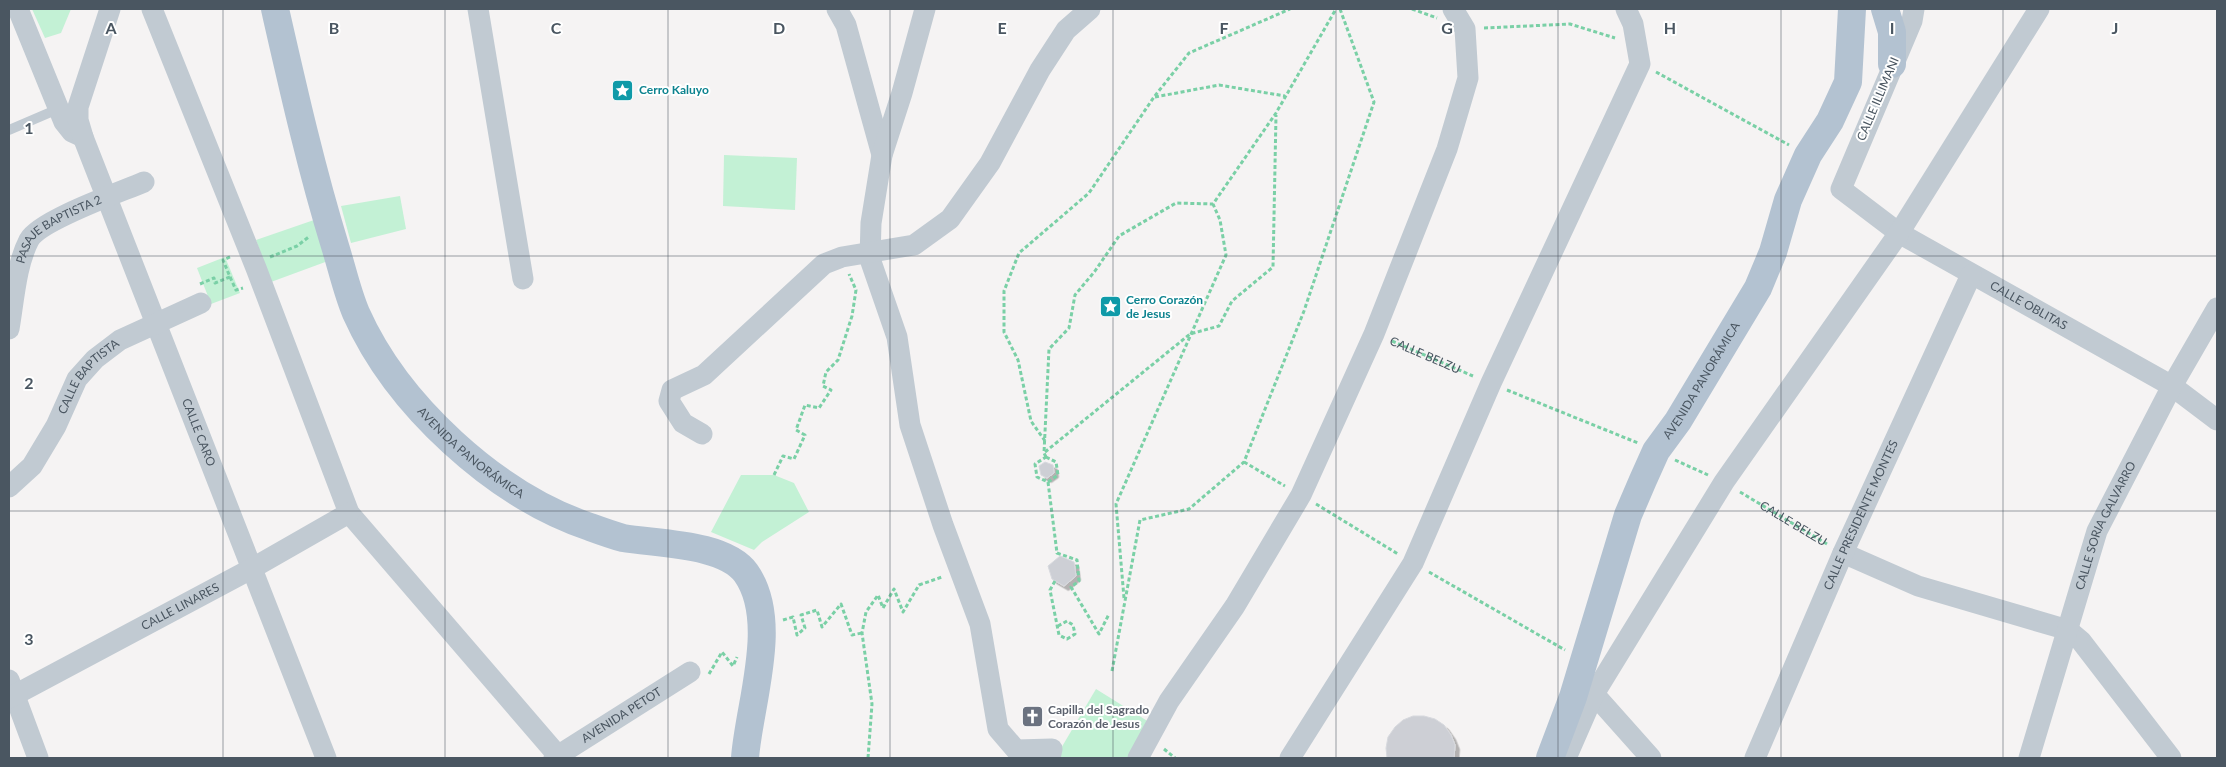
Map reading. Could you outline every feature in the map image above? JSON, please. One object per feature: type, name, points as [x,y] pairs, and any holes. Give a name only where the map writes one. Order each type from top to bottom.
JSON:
[{"type":"main road","name":"AVENIDA PANORÁMICA","points":[[274,9],[318,190],[356,312],[388,370],[425,413],[460,448],[498,479],[537,504],[581,524],[621,538],[696,548],[726,557],[744,570],[756,590],[762,628],[759,671],[745,758]]},
{"type":"main road","name":"AVENIDA PANORÁMICA","points":[[1550,758],[1585,661],[1628,515],[1656,451],[1678,421],[1758,288],[1773,252],[1792,191],[1808,155],[1830,121],[1848,82],[1852,9]]},
{"type":"main road","points":[[1885,9],[1892,32],[1892,64]]},
{"type":"street","points":[[18,9],[68,108]]},
{"type":"street","points":[[68,108],[110,9]]},
{"type":"street","points":[[152,9],[256,268],[349,513],[557,758]]},
{"type":"street","points":[[478,9],[523,279]]},
{"type":"street","points":[[837,9],[846,25],[882,155]]},
{"type":"street","points":[[925,9],[902,94],[882,155],[871,223],[870,260],[897,337],[910,425],[943,526],[980,624],[998,729],[1016,750],[1052,749],[1050,758]]},
{"type":"street","points":[[702,434],[683,423],[669,401],[672,390],[704,375],[824,264],[842,257],[914,245],[950,218],[990,163],[1040,70],[1066,30],[1090,9]]},
{"type":"street","points":[[1138,758],[1170,701],[1235,606],[1301,495],[1374,334],[1447,149],[1468,78],[1465,29],[1453,9]]},
{"type":"street","points":[[1290,758],[1413,563],[1491,383],[1640,64],[1633,24],[1626,9]]},
{"type":"street","name":"CALLE ILLIMANI","points":[[1841,190],[1892,64],[1912,21],[1914,9]]},
{"type":"street","points":[[1566,758],[1594,694],[1724,482],[1899,233],[2039,9]]},
{"type":"street","name":"CALLE CARO","points":[[68,108],[78,120],[83,138],[108,198],[250,569],[326,758]]},
{"type":"street","name":"PASAJE BAPTISTA 2","points":[[9,329],[22,259],[30,238],[45,224],[144,182]]},
{"type":"street","name":"CALLE OBLITAS","points":[[1841,190],[1899,233],[2172,386],[2217,420]]},
{"type":"street","name":"CALLE PRESIDENTE MONTES","points":[[1755,758],[1843,553],[1971,275]]},
{"type":"street","name":"CALLE BAPTISTA","points":[[9,487],[32,466],[56,426],[78,379],[89,366],[120,340],[201,303]]},
{"type":"street","name":"CALLE SORIA GALVARRO","points":[[2029,758],[2097,531],[2172,386],[2217,308]]},
{"type":"street","name":"CALLE LINARES","points":[[11,691],[250,569],[349,513]]},
{"type":"street","points":[[1843,553],[1918,586],[2068,630],[2081,641],[2171,758]]},
{"type":"street","name":"AVENIDA PETOT","points":[[557,758],[690,672]]},
{"type":"street","points":[[11,691],[38,758]]},
{"type":"street","points":[[1594,694],[1651,758]]},
{"type":"lane","points":[[9,130],[68,108]]},
{"type":"path","points":[[1045,442],[1031,421],[1018,360],[1004,332],[1004,290],[1019,253],[1088,193],[1154,97],[1189,53],[1290,9]]},
{"type":"path","points":[[1213,204],[1276,113],[1338,9]]},
{"type":"path","points":[[1112,671],[1140,520],[1190,509],[1244,462],[1304,311],[1374,102],[1338,9]]},
{"type":"path","points":[[1154,97],[1219,85],[1285,96]]},
{"type":"path","points":[[1044,453],[1190,334],[1219,326],[1232,301],[1273,267],[1276,113]]},
{"type":"path","points":[[1048,482],[1058,474],[1056,462],[1046,457],[1044,453],[1049,348],[1069,328],[1075,295],[1095,271],[1119,236],[1176,203],[1213,204]]},
{"type":"path","points":[[1124,603],[1116,504],[1226,255],[1220,220],[1213,204]]},
{"type":"path","points":[[280,255],[310,236],[308,231]]},
{"type":"path","points":[[774,475],[783,456],[794,459],[805,435],[796,430],[805,405],[819,408],[831,390],[823,386],[826,372],[838,360],[852,316],[856,290],[842,257]]},
{"type":"path","points":[[223,260],[236,290]]},
{"type":"path","points":[[215,283],[230,277]]},
{"type":"path","name":"CALLE BELZU","points":[[1374,334],[1656,451],[1724,482],[1843,553]]},
{"type":"path","points":[[1046,457],[1035,464],[1037,477],[1048,482]]},
{"type":"path","points":[[1244,462],[1413,563],[1585,661]]},
{"type":"path","points":[[1048,482],[1057,553],[1076,560],[1079,581],[1070,587],[1100,634],[1110,614]]},
{"type":"path","points":[[868,758],[872,704],[862,633],[866,612],[878,594],[883,608],[894,588],[902,612],[919,585],[960,571]]},
{"type":"path","points":[[1055,581],[1050,590],[1059,635],[1067,639],[1075,634],[1073,625],[1068,621],[1058,626]]},
{"type":"path","points":[[762,628],[776,632],[779,621],[793,617],[796,635],[805,628],[801,615],[817,610],[822,626],[841,604],[852,635],[862,633]]},
{"type":"path","points":[[690,672],[697,658],[708,675],[722,652],[733,666],[739,652]]},
{"type":"green space","points":[[32,9],[71,9],[61,33],[45,38]]},
{"type":"green space","points":[[724,155],[797,158],[795,210],[723,206]]},
{"type":"green space","points":[[400,196],[406,229],[351,243],[341,206]]},
{"type":"green space","points":[[314,220],[328,261],[271,282],[256,240]]},
{"type":"green space","points":[[225,257],[240,293],[211,304],[197,268]]},
{"type":"green space","points":[[741,475],[774,475],[794,483],[809,512],[762,542],[754,550],[711,532]]},
{"type":"green space","points":[[1096,689],[1149,722],[1128,758],[1058,758],[1060,750]]},
{"type":"building","points":[[1045,462],[1053,465],[1054,473],[1047,478],[1041,475],[1039,466]]},
{"type":"building","points":[[1060,556],[1074,562],[1076,576],[1064,586],[1052,579],[1048,566]]},
{"type":"building","points":[[1413,716],[1435,719],[1444,725],[1455,745],[1454,758],[1387,758],[1388,737],[1403,720]]},
{"type":"place","name":"Cerro Kaluyo","points":[[623,90]]},
{"type":"place","name":"Cerro Corazón de Jesus","points":[[1110,307]]},
{"type":"place","name":"Capilla del Sagrado Corazón de Jesus","points":[[1032,717]]}]
